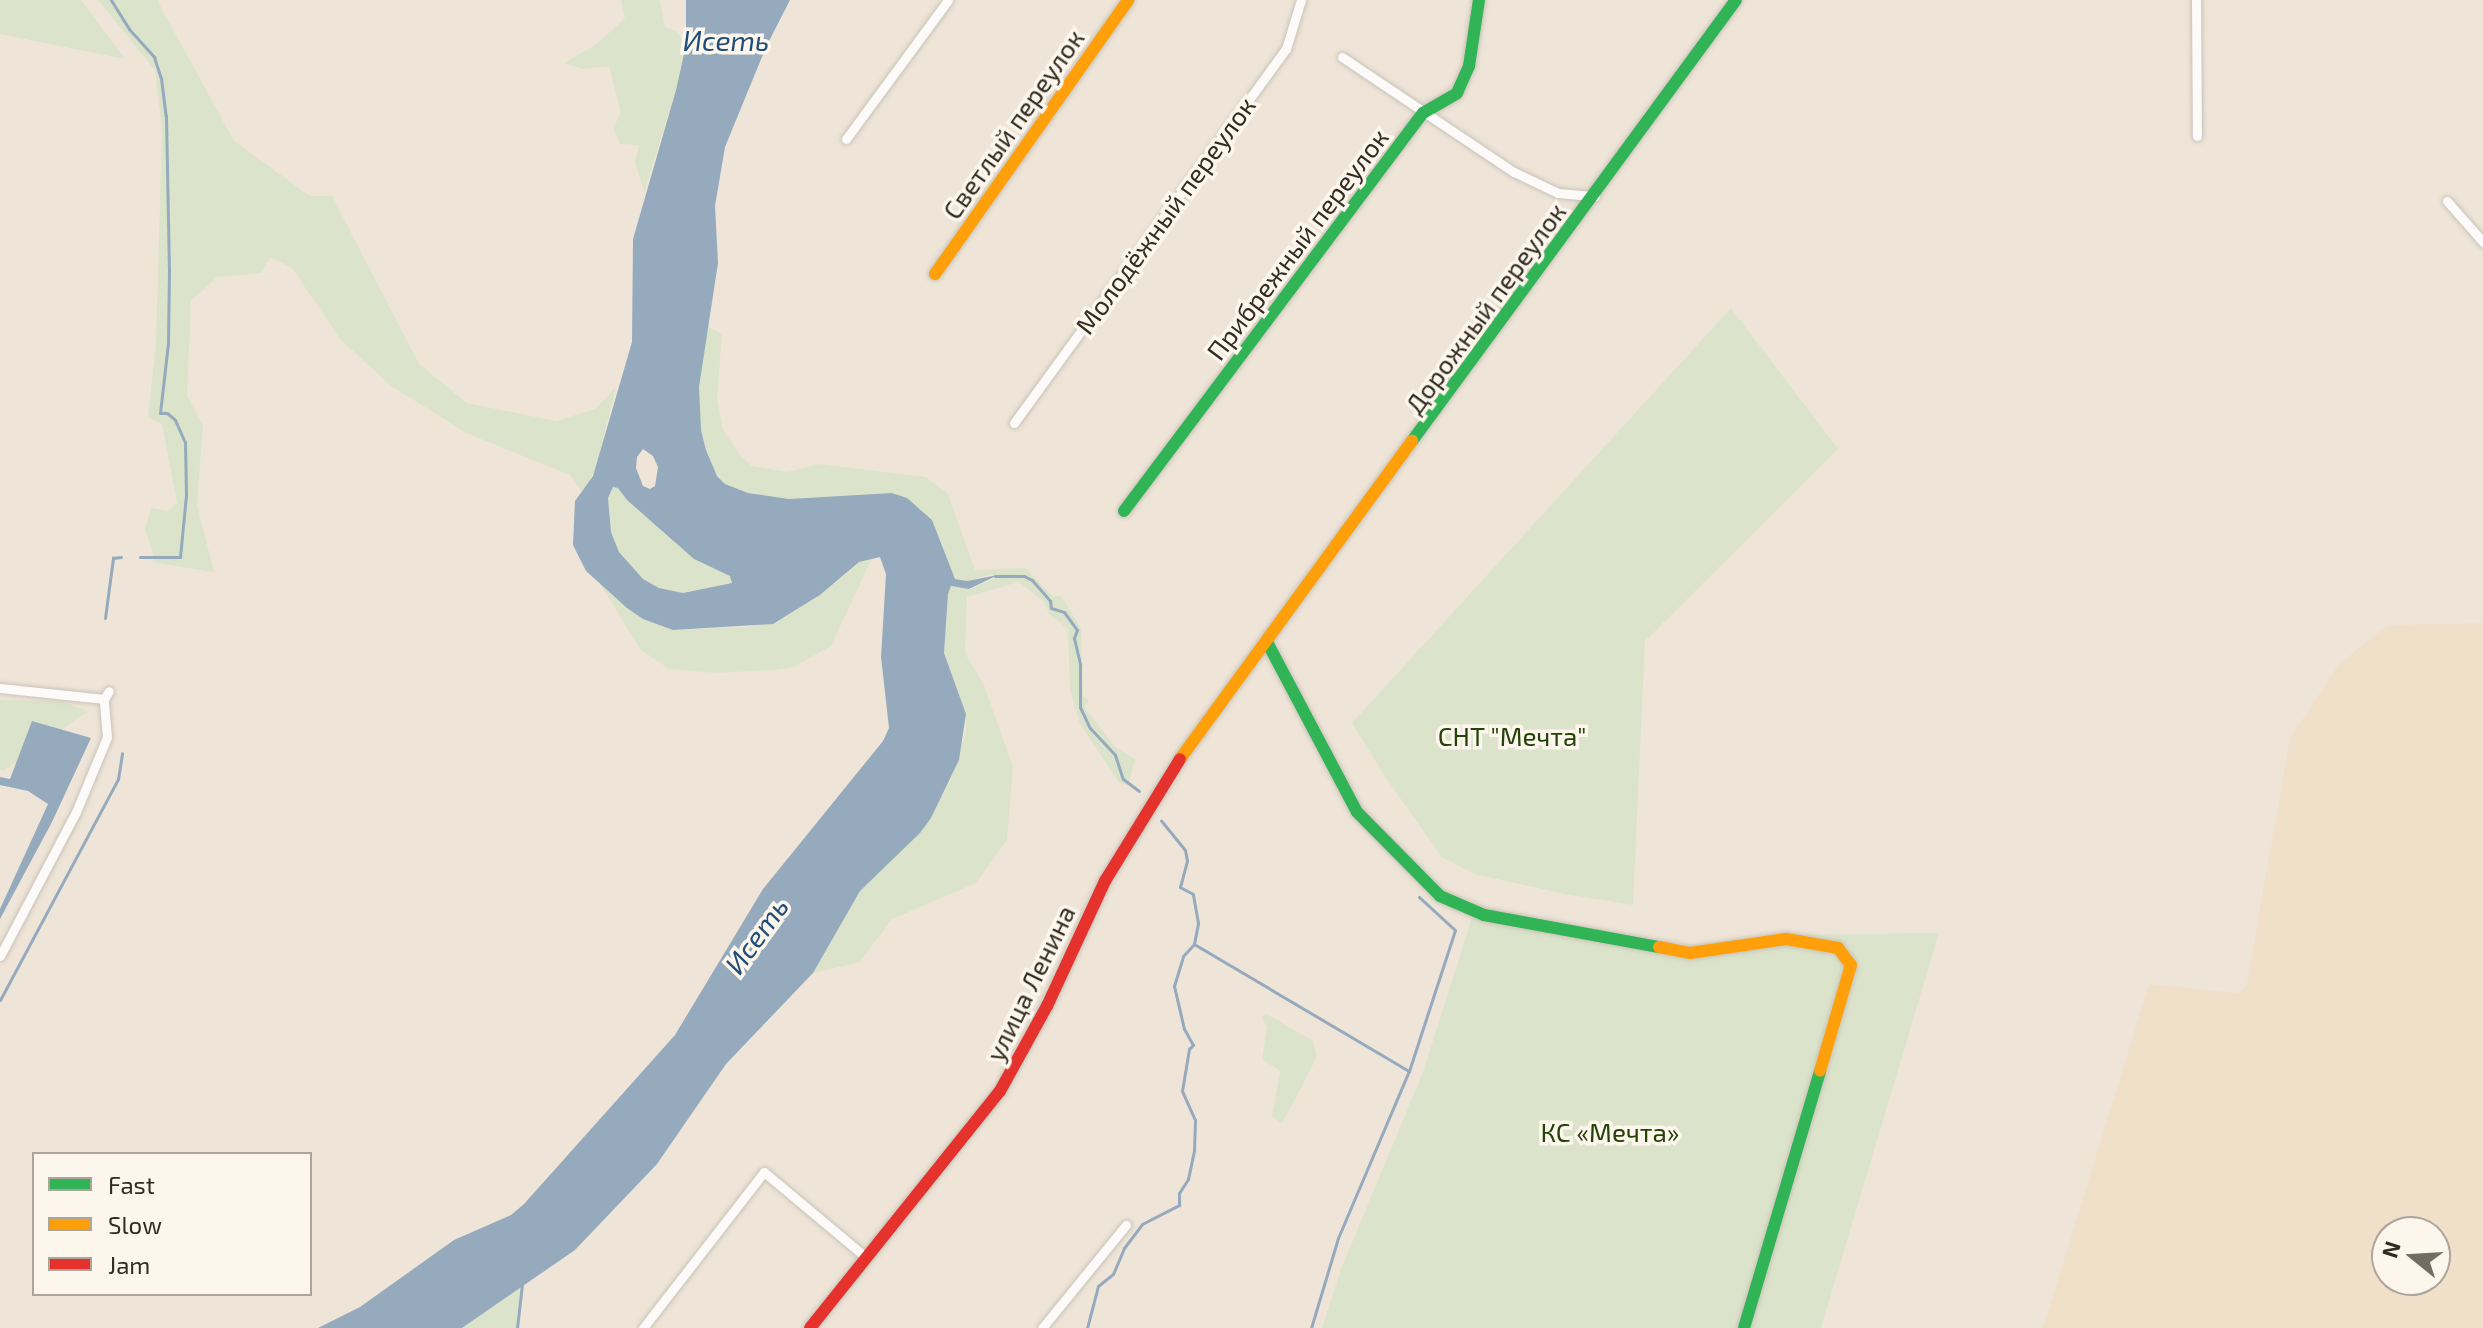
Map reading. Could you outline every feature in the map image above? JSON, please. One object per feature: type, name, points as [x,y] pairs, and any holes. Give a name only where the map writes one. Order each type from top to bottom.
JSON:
[{"type":"street","points":[[846,139],[948,0]]},
{"type":"street","name":"Светлый переулок","points":[[935,274],[1128,0]]},
{"type":"street","name":"Молодёжный переулок","points":[[1014,423],[1286,49],[1301,0]]},
{"type":"street","name":"Прибрежный переулок","points":[[1124,511],[1423,113],[1457,93],[1469,66],[1479,0]]},
{"type":"street","name":"Дорожный переулок","points":[[1267,642],[1736,0]]},
{"type":"street","points":[[2196,0],[2197,136]]},
{"type":"street","points":[[1342,57],[1423,113],[1525,177],[1558,193],[1595,196]]},
{"type":"street","points":[[2447,201],[2483,242]]},
{"type":"street","points":[[1267,642],[1357,812],[1440,896],[1484,915],[1532,921],[1690,953],[1786,939],[1838,948],[1851,965],[1744,1328]]},
{"type":"street","name":"улица Ленина","points":[[810,1328],[1000,1091],[1040,1020],[1105,881],[1145,809],[1267,642]]},
{"type":"street","points":[[0,688],[107,695],[107,737],[76,812],[0,956]]},
{"type":"street","points":[[643,1328],[764,1172],[867,1258]]},
{"type":"street","points":[[1042,1328],[1126,1225]]},
{"type":"shaded area","points":[[2483,623],[2483,1328],[2043,1328],[2149,984],[2238,993],[2246,987],[2290,738],[2339,664],[2388,625]]},
{"type":"green space","points":[[0,0],[81,0],[125,59],[0,34]]},
{"type":"green space","points":[[98,0],[157,0],[234,141],[310,196],[332,196],[419,364],[467,403],[556,421],[595,409],[616,387],[596,468],[587,486],[581,491],[570,475],[466,433],[390,385],[340,339],[292,268],[270,257],[261,273],[217,277],[191,301],[187,396],[203,425],[197,505],[214,572],[156,563],[145,529],[151,508],[168,511],[177,503],[162,424],[148,418],[156,342],[162,130],[155,70]]},
{"type":"green space","points":[[621,0],[660,0],[665,27],[676,31],[686,45],[676,90],[644,192],[635,162],[639,145],[620,144],[613,128],[621,113],[609,66],[582,69],[564,63],[597,44],[625,18]]},
{"type":"green space","name":"СНТ \"Мечта\"","points":[[1731,308],[1838,449],[1645,641],[1633,905],[1474,874],[1442,857],[1386,778],[1352,723]]},
{"type":"green space","points":[[707,326],[722,334],[717,398],[723,430],[740,455],[752,466],[787,472],[819,464],[926,477],[948,494],[975,570],[1026,568],[1052,596],[1061,596],[1081,628],[1083,696],[1089,701],[1084,706],[1114,746],[1135,759],[1128,786],[1119,782],[1080,724],[1070,690],[1068,629],[1050,615],[1044,602],[1019,582],[967,597],[965,653],[984,685],[1013,767],[1007,840],[976,883],[892,919],[860,962],[813,973],[860,891],[920,833],[950,782],[966,734],[966,714],[944,653],[948,594],[951,586],[970,589],[996,578],[992,574],[967,581],[955,579],[932,520],[907,499],[892,493],[789,499],[748,493],[725,484],[711,465],[701,430],[699,387]]},
{"type":"green space","points":[[613,487],[618,487],[627,500],[694,558],[730,576],[732,583],[683,593],[659,588],[643,579],[619,552],[611,532],[608,498]]},
{"type":"green space","points":[[873,556],[831,646],[794,667],[774,670],[716,673],[669,669],[640,649],[599,582],[643,619],[673,630],[747,627],[784,618],[821,595],[859,562]]},
{"type":"green space","points":[[0,700],[60,701],[88,711],[5,770],[0,770]]},
{"type":"green space","name":"КС «Мечта»","points":[[1476,905],[1675,946],[1786,935],[1939,933],[1821,1328],[1322,1328],[1341,1269],[1423,1072]]},
{"type":"green space","points":[[1267,1014],[1313,1041],[1317,1057],[1282,1124],[1272,1117],[1280,1071],[1262,1059],[1267,1027],[1261,1017]]},
{"type":"green space","points":[[522,1286],[517,1328],[462,1328],[500,1300]]},
{"type":"water","name":"Исеть","points":[[686,0],[790,0],[766,47],[725,147],[715,206],[718,263],[699,387],[701,430],[706,450],[717,476],[725,484],[748,493],[789,499],[892,493],[907,498],[932,520],[955,579],[967,581],[998,575],[969,589],[951,586],[948,594],[944,653],[966,714],[959,760],[931,818],[920,833],[860,891],[813,973],[726,1064],[657,1164],[575,1250],[462,1328],[318,1328],[360,1307],[454,1240],[511,1215],[524,1204],[675,1035],[763,889],[883,741],[889,728],[881,657],[886,574],[880,557],[859,562],[820,595],[773,624],[673,630],[643,619],[627,608],[586,571],[573,545],[575,501],[593,476],[632,342],[633,239],[686,45]],"holes":[[[643,449],[653,456],[658,467],[655,486],[650,489],[643,486],[636,468],[637,457]],[[613,487],[618,488],[627,500],[694,559],[730,576],[732,583],[683,593],[659,588],[643,579],[619,552],[611,532],[608,498]]]},
{"type":"water","points":[[32,721],[91,738],[52,822],[0,919],[0,909],[48,804],[28,791],[0,785],[0,777],[10,779]]},
{"type":"waterway","points":[[111,0],[129,29],[154,57],[161,78],[166,116],[169,270],[168,343],[160,413],[167,413],[175,420],[185,442],[186,495],[180,557],[140,557]]},
{"type":"waterway","points":[[105,618],[113,558],[121,557]]},
{"type":"waterway","points":[[995,576],[1024,576],[1032,580],[1050,601],[1051,608],[1064,612],[1077,630],[1074,638],[1080,665],[1080,707],[1090,728],[1115,755],[1123,779],[1139,791]]},
{"type":"waterway","points":[[0,1000],[118,779],[122,753]]},
{"type":"waterway","points":[[1087,1328],[1098,1286],[1113,1274],[1124,1248],[1142,1224],[1179,1205],[1179,1193],[1188,1179],[1194,1150],[1195,1120],[1182,1091],[1189,1049],[1193,1045],[1184,1029],[1174,986],[1183,956],[1194,944],[1198,923],[1193,894],[1180,887],[1187,861],[1185,850],[1161,820]]},
{"type":"waterway","points":[[1194,944],[1409,1071],[1455,930],[1419,897]]},
{"type":"waterway","points":[[1311,1328],[1338,1238],[1409,1071]]},
{"type":"waterway","points":[[517,1328],[522,1284]]},
{"type":"traffic: fast","points":[[1124,511],[1423,113],[1457,93],[1469,66],[1479,0]]},
{"type":"traffic: fast","points":[[1412,441],[1736,0]]},
{"type":"traffic: fast","points":[[1267,642],[1357,812],[1440,896],[1484,915],[1659,947]]},
{"type":"traffic: fast","points":[[1744,1328],[1820,1071]]},
{"type":"traffic: slow","points":[[935,274],[1128,0]]},
{"type":"traffic: slow","points":[[1180,759],[1412,441]]},
{"type":"traffic: slow","points":[[1659,947],[1690,953],[1786,939],[1838,948],[1851,965],[1820,1071]]},
{"type":"traffic: jam","points":[[810,1328],[1000,1091],[1047,1006],[1105,881],[1180,759]]}]
